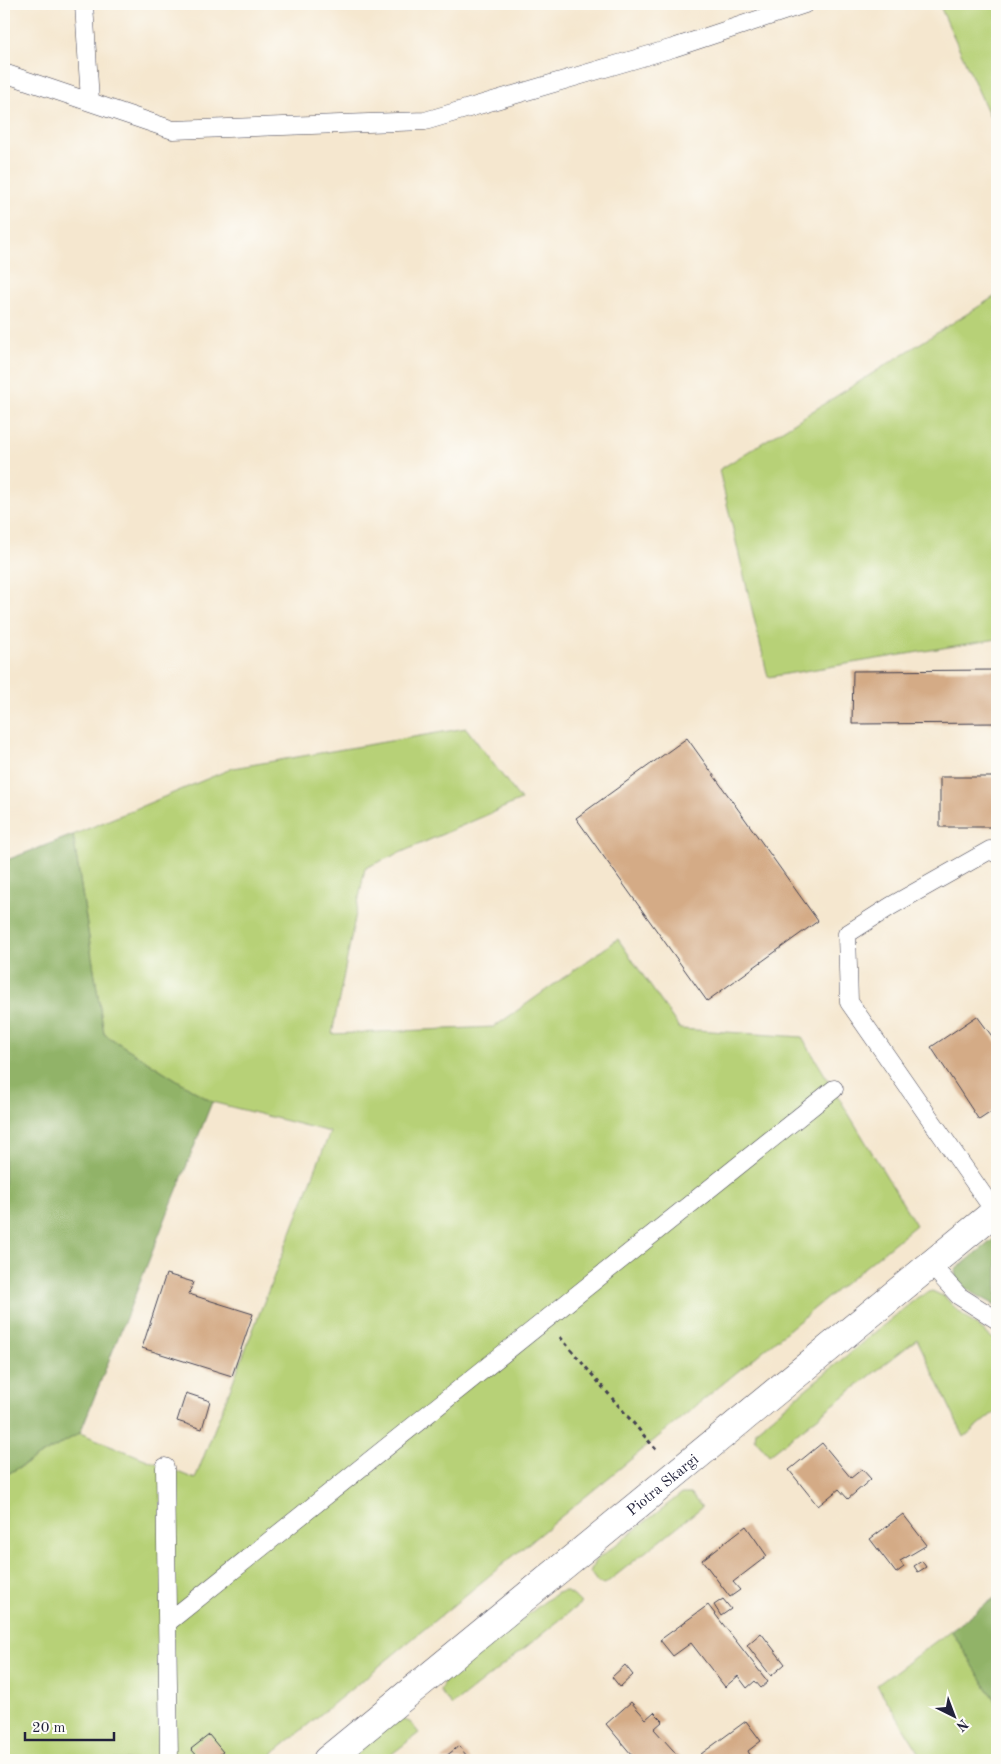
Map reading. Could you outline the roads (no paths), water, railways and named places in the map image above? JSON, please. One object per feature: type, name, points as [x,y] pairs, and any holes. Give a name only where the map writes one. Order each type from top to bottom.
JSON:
[{"type":"street","name":"Piotra Skargi","points":[[326,1760],[996,1211]]},
{"type":"lane","points":[[84,4],[90,101]]},
{"type":"lane","points":[[4,73],[174,130],[424,121],[673,48],[805,4]]},
{"type":"lane","points":[[996,1211],[849,1002],[847,934],[891,906],[990,850],[997,854]]},
{"type":"lane","points":[[167,1623],[834,1089]]},
{"type":"lane","points":[[931,1265],[958,1296],[997,1320]]},
{"type":"lane","points":[[164,1467],[169,1760]]}]
